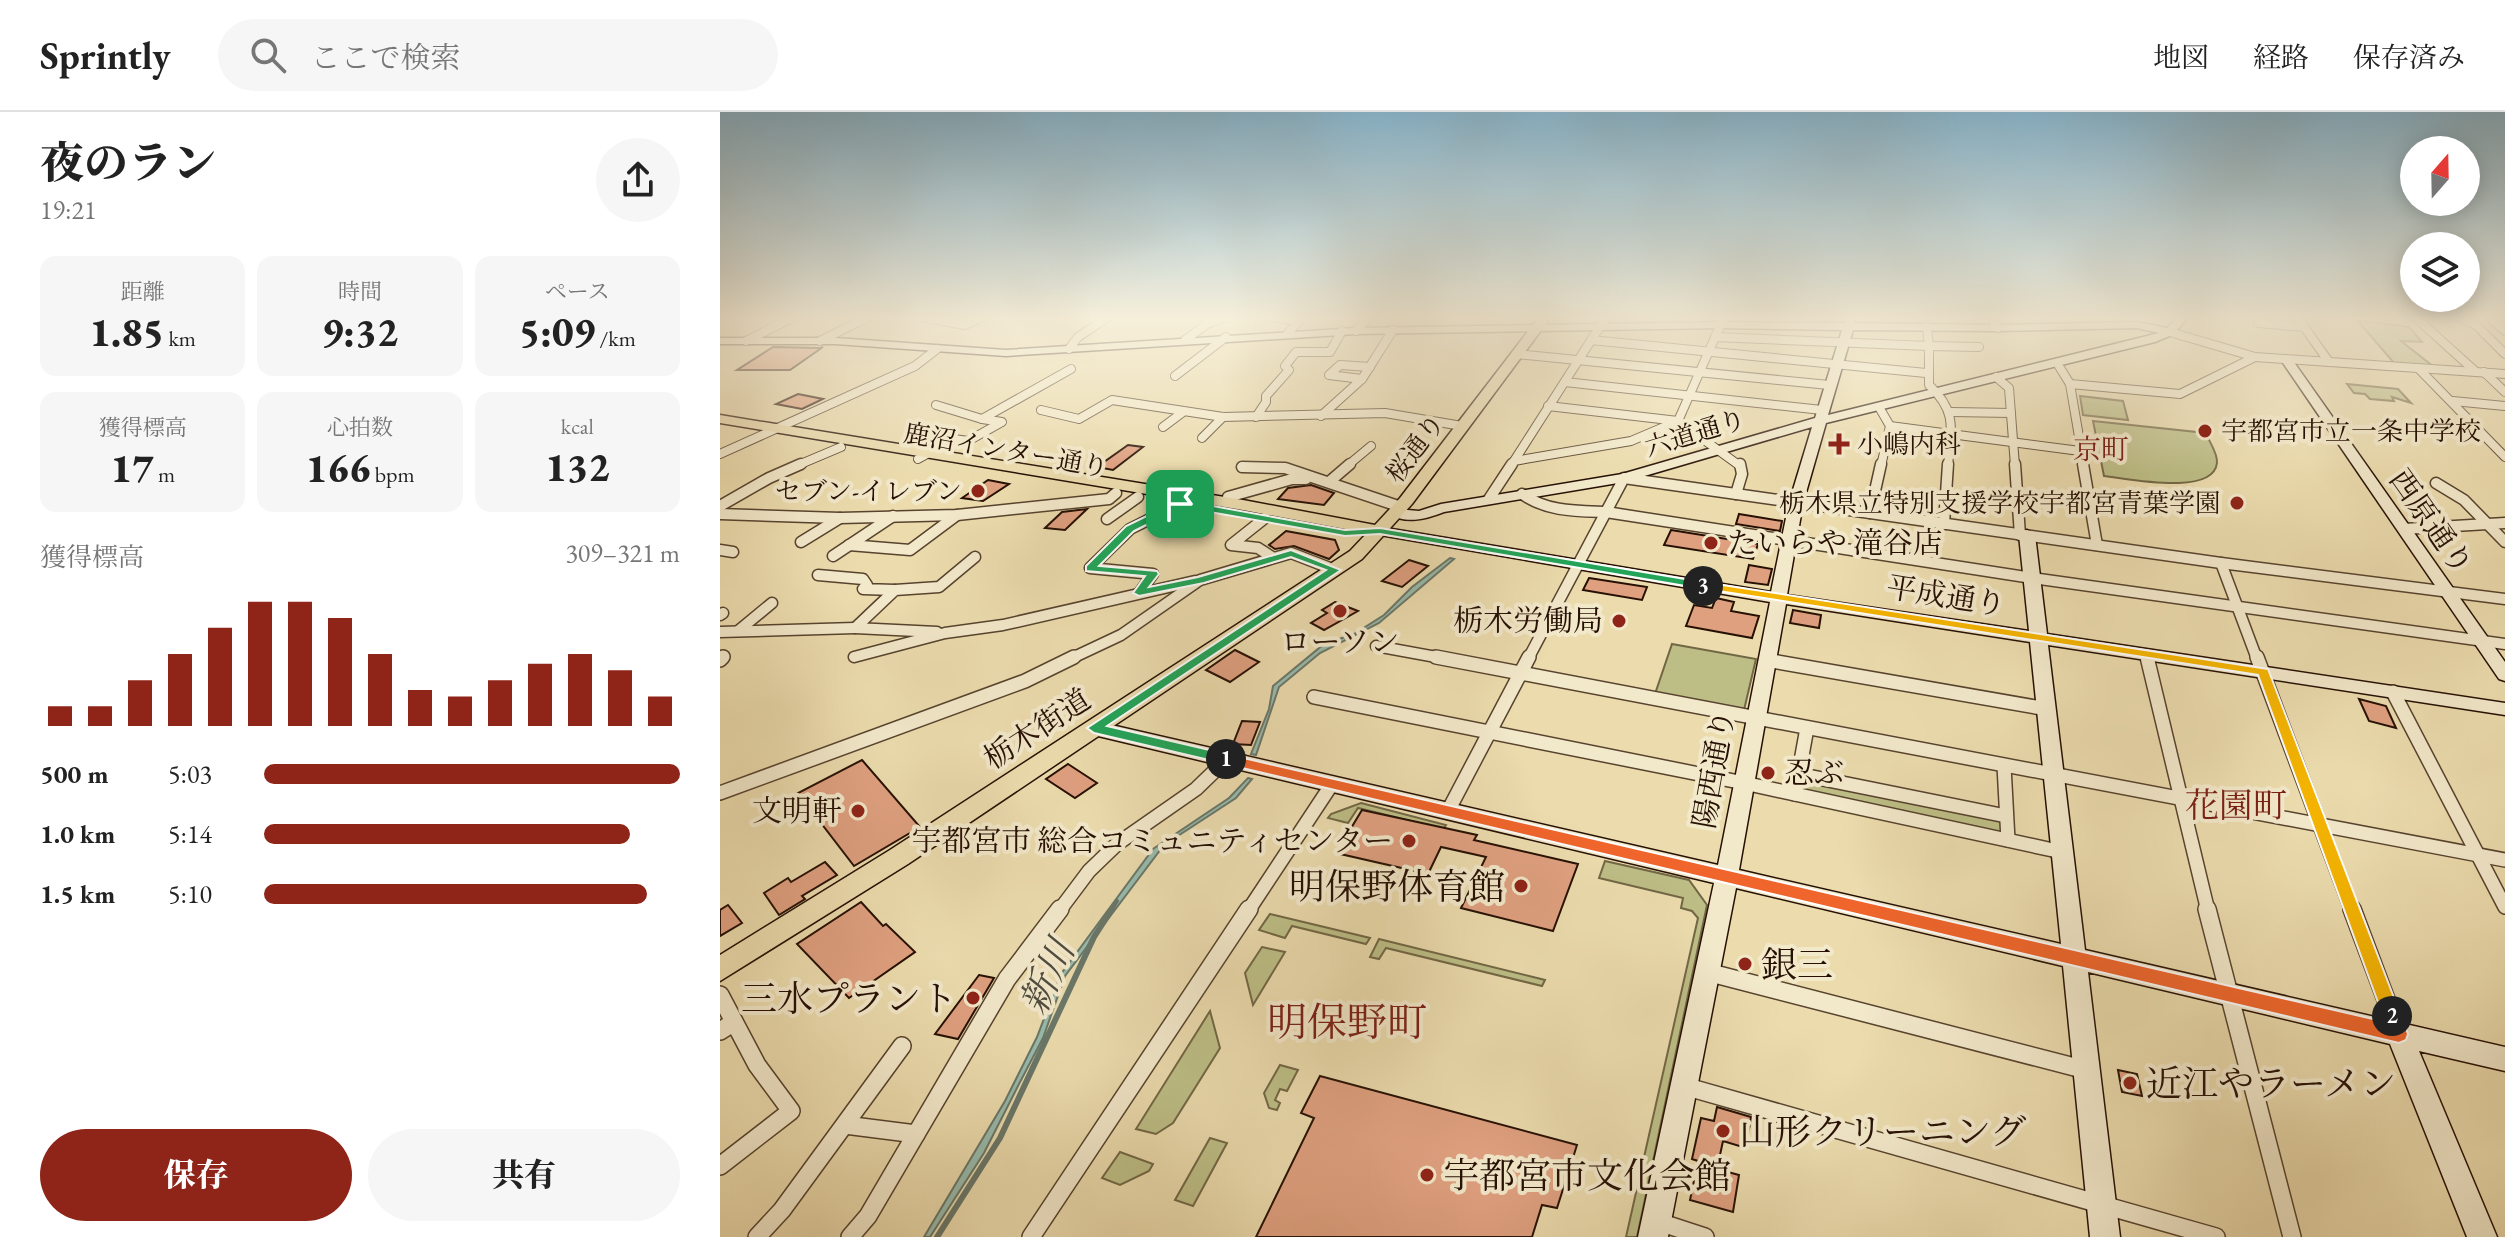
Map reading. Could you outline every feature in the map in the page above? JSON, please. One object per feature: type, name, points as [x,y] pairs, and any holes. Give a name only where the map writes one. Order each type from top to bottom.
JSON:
[{"type":"main road","name":"桜通り","points":[[1380,531],[1504,370]]},
{"type":"main road","name":"鹿沼インター通り","points":[[720,419],[841,447],[923,456],[1345,533],[1380,531]]},
{"type":"main road","name":"鹿沼インター通り","points":[[720,427],[772,432],[1243,505],[1380,531]]},
{"type":"main road","name":"栃木街道","points":[[720,969],[886,865],[1335,570],[1380,531]]},
{"type":"street","points":[[720,454],[907,370]]},
{"type":"street","points":[[982,419],[1070,370]]},
{"type":"street","points":[[1175,376],[1184,370]]},
{"type":"street","points":[[1256,417],[1266,396],[1286,370]]},
{"type":"street","points":[[1335,370],[1329,375],[1362,379]]},
{"type":"street","points":[[1321,416],[1368,370]]},
{"type":"street","points":[[1489,499],[1572,370]]},
{"type":"street","points":[[1675,370],[1829,385]]},
{"type":"street","name":"陽西通り","points":[[1654,1229],[1727,876],[1796,503],[1834,370]]},
{"type":"street","points":[[1891,370],[1926,373]]},
{"type":"street","points":[[1926,370],[1929,385],[1951,412],[1944,524]]},
{"type":"street","name":"六道通り","points":[[1398,510],[1420,516],[1441,508],[1489,499],[1624,478],[1820,416],[1879,407],[2029,370]]},
{"type":"street","points":[[2061,370],[2070,384],[2097,545]]},
{"type":"street","points":[[2070,384],[2180,394],[2230,370]]},
{"type":"street","name":"西原通り","points":[[2294,370],[2505,675]]},
{"type":"street","points":[[2420,370],[2501,448],[2505,457]]},
{"type":"street","points":[[2441,370],[2505,374]]},
{"type":"street","points":[[2477,370],[2505,392]]},
{"type":"street","points":[[1514,461],[1631,441],[1678,421],[1701,372]]},
{"type":"street","points":[[1996,377],[2009,388],[2105,1237]]},
{"type":"street","points":[[1565,382],[1691,395],[1820,416]]},
{"type":"street","points":[[1041,410],[1079,419],[1112,400],[1223,417],[1385,413],[1462,426]]},
{"type":"street","points":[[2453,401],[2505,406]]},
{"type":"street","points":[[923,456],[954,439],[968,441],[1002,422],[936,405]]},
{"type":"street","points":[[1548,406],[1678,421],[1721,449],[1743,469],[1736,494]]},
{"type":"street","points":[[1870,513],[1890,426],[1879,407]]},
{"type":"street","points":[[1163,427],[1183,412]]},
{"type":"street","points":[[1951,412],[2011,413]]},
{"type":"street","points":[[1202,438],[1223,417]]},
{"type":"street","points":[[1890,426],[2080,451]]},
{"type":"street","points":[[1329,482],[1371,446]]},
{"type":"street","points":[[720,506],[769,478],[841,447]]},
{"type":"street","points":[[1242,467],[1285,468],[1398,510]]},
{"type":"street","points":[[1228,497],[1292,479],[1317,478]]},
{"type":"street","points":[[1448,811],[1624,478],[2221,563],[2505,599]]},
{"type":"street","points":[[2436,483],[2464,500],[2489,522],[2505,542]]},
{"type":"street","points":[[720,514],[840,518],[957,515],[1109,499],[1116,493]]},
{"type":"street","points":[[1518,495],[1536,506],[1552,509],[1606,512],[2032,578],[2505,644]]},
{"type":"street","points":[[1107,519],[1138,497]]},
{"type":"street","points":[[1139,593],[1153,574],[1090,568],[1130,529],[1180,504]]},
{"type":"street","points":[[849,545],[910,550],[957,515]]},
{"type":"street","points":[[833,556],[893,516]]},
{"type":"street","points":[[801,542],[840,518]]},
{"type":"street","points":[[1265,518],[1231,545],[1258,548],[1272,557]]},
{"type":"street","points":[[2404,529],[2505,523]]},
{"type":"street","name":"平成通り","points":[[1380,531],[1777,598],[2505,709]]},
{"type":"street","points":[[720,550],[733,552]]},
{"type":"street","points":[[854,657],[945,633],[1003,625],[1200,580],[1272,557],[1300,554],[1335,570]]},
{"type":"street","points":[[818,575],[863,579],[867,585],[863,589],[939,587],[975,557]]},
{"type":"street","points":[[2221,563],[2399,1034],[2482,1237]]},
{"type":"street","points":[[720,793],[979,700],[1070,661],[1121,635],[1200,580]]},
{"type":"street","points":[[855,628],[895,590]]},
{"type":"street","points":[[738,631],[772,603]]},
{"type":"street","points":[[720,632],[855,628],[945,633]]},
{"type":"street","points":[[1376,646],[2505,860]]},
{"type":"street","points":[[2146,655],[2179,799],[2292,1237]]},
{"type":"street","points":[[1766,660],[2047,709]]},
{"type":"street","points":[[2393,692],[2505,907]]},
{"type":"street","points":[[1314,697],[1744,783],[2062,852]]},
{"type":"street","points":[[1094,728],[2505,1059]]},
{"type":"street","points":[[1795,794],[1807,728]]},
{"type":"street","points":[[850,1237],[868,1216],[1007,979],[1089,871],[1117,844],[1196,789],[1227,759]]},
{"type":"street","points":[[2004,766],[2008,840]]},
{"type":"street","points":[[1798,774],[2006,816]]},
{"type":"street","points":[[1031,1237],[1332,784]]},
{"type":"street","points":[[1707,972],[2086,1070]]},
{"type":"street","points":[[720,995],[727,1027],[791,1111],[720,1166]]},
{"type":"street","points":[[757,1237],[782,1210],[902,1046]]},
{"type":"street","points":[[1684,1086],[2216,1237]]},
{"type":"street","points":[[845,1125],[916,1134]]},
{"type":"street","points":[[1654,1229],[1705,1237]]},
{"type":"green space","points":[[2347,384],[2398,389],[2411,403],[2392,397],[2394,401],[2370,399],[2365,394],[2354,393]]},
{"type":"green space","points":[[2080,396],[2123,401],[2128,420],[2083,415]]},
{"type":"green space","points":[[2093,421],[2206,433],[2217,463],[2212,473],[2201,480],[2185,483],[2104,476]]},
{"type":"green space","points":[[1672,644],[1756,659],[1744,710],[1655,694]]},
{"type":"green space","points":[[1802,778],[2001,818],[2003,834],[1800,791]]},
{"type":"green space","points":[[1361,803],[1446,825],[1443,829],[1358,808],[1348,823],[1328,818],[1331,814]]},
{"type":"green space","points":[[1605,861],[1689,880],[1707,905],[1637,1237],[1626,1237],[1698,918],[1692,911],[1681,908],[1683,898],[1599,878]]},
{"type":"green space","points":[[1270,914],[1370,938],[1366,944],[1292,926],[1285,938],[1259,930]]},
{"type":"green space","points":[[1379,939],[1545,980],[1542,986],[1386,948],[1379,959],[1370,957]]},
{"type":"green space","points":[[1262,947],[1285,952],[1253,1005],[1245,973]]},
{"type":"green space","points":[[1210,1011],[1220,1048],[1173,1123],[1156,1134],[1136,1129]]},
{"type":"green space","points":[[1280,1065],[1298,1070],[1287,1091],[1280,1089],[1275,1100],[1280,1103],[1277,1110],[1269,1108],[1264,1093]]},
{"type":"green space","points":[[1210,1138],[1227,1143],[1193,1206],[1175,1200]]},
{"type":"green space","points":[[1120,1152],[1153,1164],[1149,1171],[1120,1185],[1102,1178]]},
{"type":"shaded area","points":[[1450,558],[1454,559],[1379,623],[1320,653],[1279,687],[1256,755],[1251,754],[1269,709],[1273,686],[1324,644],[1354,634],[1384,615],[1412,587]]},
{"type":"shaded area","points":[[1248,778],[1252,779],[1236,798],[1164,845],[1065,976],[1043,1038],[984,1153],[930,1237],[924,1237],[1005,1101],[1037,1037],[1061,974],[1153,849],[1229,798]]},
{"type":"building","points":[[798,394],[823,399],[802,409],[776,404]]},
{"type":"building","points":[[1128,445],[1143,447],[1113,470],[1097,467]]},
{"type":"building","name":"セブン-イレブン","points":[[988,480],[1009,484],[983,501],[962,498]]},
{"type":"building","points":[[1311,485],[1334,493],[1324,505],[1278,499],[1288,488]]},
{"type":"building","points":[[1087,509],[1065,530],[1045,528],[1062,512]]},
{"type":"building","points":[[1739,514],[1782,521],[1780,531],[1736,524]]},
{"type":"building","name":"たいらや 滝谷店","points":[[1671,530],[1758,544],[1753,559],[1664,545]]},
{"type":"building","points":[[1286,531],[1335,540],[1339,550],[1329,559],[1294,546],[1275,549],[1269,545]]},
{"type":"building","points":[[1409,560],[1428,566],[1402,587],[1382,581]]},
{"type":"building","points":[[1749,565],[1772,569],[1768,585],[1745,582]]},
{"type":"building","points":[[1589,578],[1647,587],[1642,600],[1583,590]]},
{"type":"building","points":[[1716,598],[1734,602],[1731,611],[1759,616],[1752,638],[1686,626],[1694,605],[1712,608]]},
{"type":"building","points":[[1335,602],[1358,611],[1324,630],[1311,623],[1327,613],[1322,610]]},
{"type":"building","points":[[1793,610],[1821,615],[1819,628],[1790,623]]},
{"type":"building","points":[[1235,650],[1259,662],[1230,682],[1206,670]]},
{"type":"building","points":[[2359,699],[2386,706],[2396,728],[2369,721]]},
{"type":"building","points":[[1242,721],[1260,722],[1251,745],[1233,744]]},
{"type":"building","name":"文明軒","points":[[862,760],[920,827],[854,866],[798,793]]},
{"type":"building","points":[[1068,764],[1097,783],[1075,798],[1046,779]]},
{"type":"building","points":[[1362,810],[1477,835],[1474,840],[1578,864],[1553,931],[1461,908],[1486,857],[1441,847],[1428,874],[1336,853]]},
{"type":"building","points":[[825,862],[837,875],[802,896],[805,899],[779,915],[764,893],[788,878],[791,882]]},
{"type":"building","points":[[861,902],[883,926],[886,924],[915,952],[849,998],[797,944]]},
{"type":"building","points":[[728,905],[742,923],[720,936],[720,910]]},
{"type":"building","name":"三水プラント","points":[[979,975],[994,978],[958,1039],[935,1034]]},
{"type":"building","name":"近江やラーメン","points":[[2118,1070],[2137,1074],[2142,1096],[2122,1092]]},
{"type":"building","name":"宇都宮市文化会館","points":[[1320,1076],[1577,1145],[1557,1208],[1542,1205],[1532,1237],[1256,1237],[1314,1118],[1301,1113]]},
{"type":"building","points":[[1717,1107],[1751,1117],[1746,1148],[1723,1141],[1717,1169],[1739,1175],[1733,1212],[1690,1200],[1698,1161],[1692,1159],[1701,1118],[1714,1121]]},
{"type":"waterway","name":"新川","points":[[1111,911],[1117,901]]},
{"type":"waterway","name":"新川","points":[[937,1237],[1000,1138],[1094,937],[1112,909]]},
{"type":"place","name":"宇都宮市立一条中学校","points":[[2205,431]]},
{"type":"place","name":"小嶋内科","points":[[1839,444]]},
{"type":"place","name":"セブン-イレブン","points":[[978,491]]},
{"type":"place","name":"栃木県立特別支援学校宇都宮青葉学園","points":[[2237,503]]},
{"type":"place","name":"たいらや 滝谷店","points":[[1711,543]]},
{"type":"place","name":"ローソン","points":[[1340,611]]},
{"type":"place","name":"栃木労働局","points":[[1619,621]]},
{"type":"place","name":"忍ぶ","points":[[1768,773]]},
{"type":"place","name":"文明軒","points":[[858,811]]},
{"type":"place","name":"宇都宮市 総合コミュニティセンター","points":[[1409,841]]},
{"type":"place","name":"明保野体育館","points":[[1521,886]]},
{"type":"place","name":"銀三","points":[[1745,964]]},
{"type":"place","name":"三水プラント","points":[[973,998]]},
{"type":"place","name":"近江やラーメン","points":[[2130,1083]]},
{"type":"place","name":"山形クリーニング","points":[[1723,1131]]},
{"type":"place","name":"宇都宮市文化会館","points":[[1427,1175]]},
{"type":"district","name":"京町","points":[[2101,449]]},
{"type":"district","name":"花園町","points":[[2236,805]]},
{"type":"district","name":"明保野町","points":[[1347,1022]]},
{"type":"route","points":[[1180,504],[1345,533],[1380,531],[1777,598],[2263,672],[2399,1034],[1094,728],[1335,570],[1291,553],[1200,580],[1139,593],[1153,574],[1090,568],[1130,529],[1180,504]]}]
